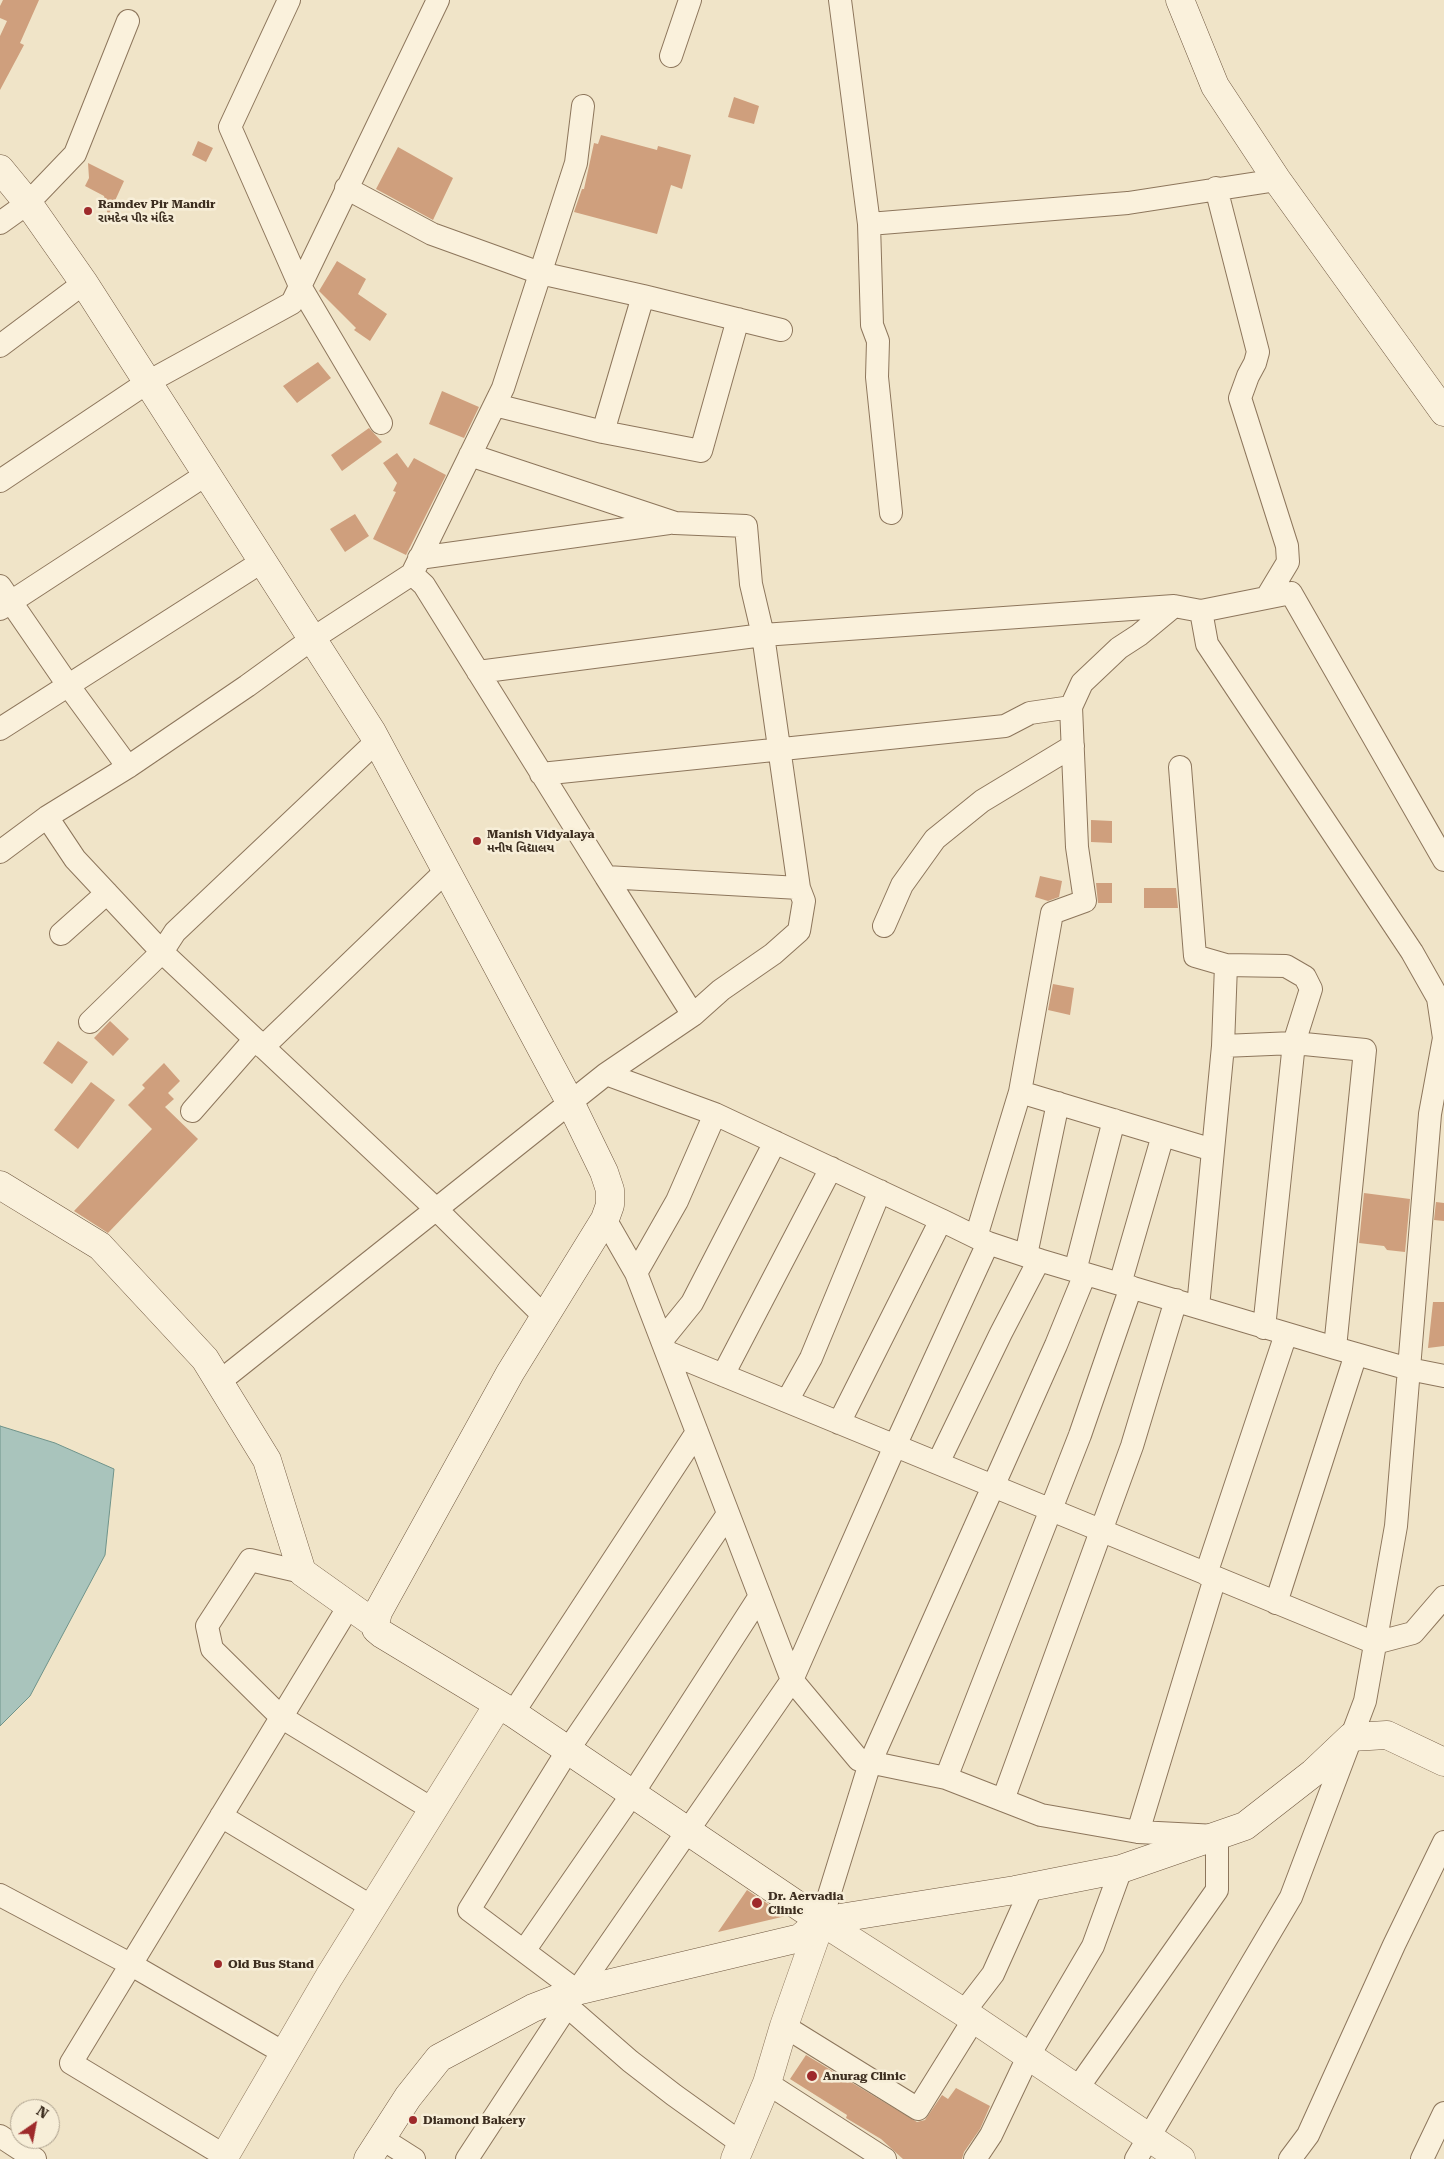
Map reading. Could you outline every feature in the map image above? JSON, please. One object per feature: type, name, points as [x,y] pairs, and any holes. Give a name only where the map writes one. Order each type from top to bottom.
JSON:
[{"type":"main road","points":[[1180,0],[1215,86],[1277,180],[1444,412]]},
{"type":"main road","points":[[0,169],[28,203],[84,283],[377,740],[570,1102],[604,1172],[610,1190],[610,1205],[605,1220],[510,1373],[392,1586],[378,1612],[374,1624]]},
{"type":"main road","points":[[0,1185],[100,1246],[205,1359],[268,1460],[302,1572],[374,1624],[382,1634],[568,1750],[821,1921],[969,2016],[1077,2089],[1143,2148],[1181,2159]]},
{"type":"main road","points":[[226,2158],[284,2053],[432,1809],[505,1709]]},
{"type":"main road","points":[[374,2148],[408,2097],[440,2058],[533,2008],[800,1938],[821,1921],[1032,1887],[1121,1869],[1245,1826],[1312,1773],[1351,1737],[1387,1736],[1444,1762]]},
{"type":"main road","points":[[738,2151],[767,2083],[784,2026],[821,1921]]},
{"type":"street","points":[[290,0],[230,126],[300,286],[381,423]]},
{"type":"street","points":[[0,481],[148,382],[292,303],[438,0]]},
{"type":"street","points":[[671,56],[690,0]]},
{"type":"street","points":[[840,0],[869,224],[872,325],[878,340],[877,377],[891,513]]},
{"type":"street","points":[[0,224],[28,203],[75,154],[128,21]]},
{"type":"street","points":[[415,566],[503,388],[576,163],[583,106]]},
{"type":"street","points":[[869,224],[1128,203],[1277,180]]},
{"type":"street","points":[[346,188],[432,234],[540,273],[782,330]]},
{"type":"street","points":[[1216,188],[1258,352],[1256,363],[1240,398],[1286,546],[1288,562],[1267,597]]},
{"type":"street","points":[[0,346],[84,283]]},
{"type":"street","points":[[603,432],[643,296]]},
{"type":"street","points":[[495,404],[603,432],[701,451],[738,319]]},
{"type":"street","points":[[470,455],[675,523]]},
{"type":"street","points":[[128,767],[3,599],[207,474]]},
{"type":"street","points":[[0,852],[47,817],[128,767],[248,686],[415,566],[675,523],[746,526],[751,584],[763,635],[800,888],[804,901],[799,931],[773,954],[721,990],[693,1015],[606,1074],[219,1382]]},
{"type":"street","points":[[0,729],[263,561]]},
{"type":"street","points":[[415,566],[424,585],[541,774],[693,1015]]},
{"type":"street","points":[[478,672],[763,635],[1174,606],[1201,610],[1291,593],[1444,860]]},
{"type":"street","points":[[467,2159],[572,1999],[792,1680],[895,1446],[982,1240],[1020,1092],[1052,913],[1085,901],[1077,847],[1071,707],[1082,683],[1119,648],[1139,635],[1174,606]]},
{"type":"street","points":[[1143,2148],[1291,1897],[1364,1702],[1396,1526],[1430,1114],[1444,1038],[1438,998],[1412,952],[1207,644],[1201,610]]},
{"type":"street","points":[[541,774],[1005,726],[1030,713],[1071,707]]},
{"type":"street","points":[[90,1022],[162,952],[175,932],[377,740]]},
{"type":"street","points":[[884,926],[902,885],[935,839],[982,801],[1023,778],[1073,746]]},
{"type":"street","points":[[1180,767],[1195,956],[1226,965],[1286,966],[1305,977],[1311,989],[1294,1044],[1264,1328]]},
{"type":"street","points":[[47,817],[75,859],[162,952],[436,1209],[544,1316]]},
{"type":"street","points":[[192,1111],[259,1043],[446,871]]},
{"type":"street","points":[[606,877],[800,888]]},
{"type":"street","points":[[61,934],[107,893]]},
{"type":"street","points":[[1198,1307],[1223,1046],[1226,965]]},
{"type":"street","points":[[1223,1046],[1294,1044],[1365,1050],[1334,1348]]},
{"type":"street","points":[[606,1074],[715,1114],[982,1240],[1032,1258],[1264,1328],[1409,1369],[1444,1376]]},
{"type":"street","points":[[1020,1092],[1213,1150]]},
{"type":"street","points":[[938,1463],[1001,1333],[1032,1258],[1058,1103]]},
{"type":"street","points":[[636,1274],[677,1200],[715,1114]]},
{"type":"street","points":[[821,1921],[870,1763],[1056,1346],[1080,1272],[1114,1120]]},
{"type":"street","points":[[946,1778],[1080,1435],[1126,1286],[1163,1135]]},
{"type":"street","points":[[664,1346],[692,1303],[775,1142]]},
{"type":"street","points":[[723,1375],[831,1168]]},
{"type":"street","points":[[787,1401],[811,1358],[880,1191]]},
{"type":"street","points":[[605,1220],[636,1274],[792,1680],[859,1760],[946,1778],[1041,1815],[1138,1832],[1217,1836],[1217,1890],[1077,2089]]},
{"type":"street","points":[[839,1423],[941,1220]]},
{"type":"street","points":[[1003,1800],[1132,1446],[1176,1300]]},
{"type":"street","points":[[1138,1832],[1211,1576],[1286,1334]]},
{"type":"street","points":[[664,1346],[723,1375],[1375,1643],[1413,1633],[1444,1597]]},
{"type":"street","points":[[1276,1602],[1356,1354]]},
{"type":"street","points":[[505,1709],[697,1432]]},
{"type":"street","points":[[728,1514],[568,1750],[468,1910],[524,1951],[638,2066],[738,2151]]},
{"type":"street","points":[[302,1572],[250,1560],[207,1626],[212,1649],[281,1716],[432,1809]]},
{"type":"street","points":[[524,1951],[633,1793],[760,1596]]},
{"type":"street","points":[[226,2158],[71,2063],[281,1716],[350,1606]]},
{"type":"street","points":[[221,1816],[372,1907]]},
{"type":"street","points":[[1290,2159],[1308,2135],[1390,1954],[1444,1842]]},
{"type":"street","points":[[975,2159],[992,2135],[1028,2057],[1094,1946],[1121,1869]]},
{"type":"street","points":[[784,2026],[918,2109],[993,1974],[1032,1887]]},
{"type":"street","points":[[0,1895],[130,1964],[284,2053]]},
{"type":"street","points":[[767,2083],[885,2159]]},
{"type":"street","points":[[1422,2159],[1444,2113]]},
{"type":"street","points":[[0,2136],[35,2159]]},
{"type":"street","points":[[374,2148],[414,2159]]},
{"type":"water","points":[[0,1426],[55,1443],[114,1469],[105,1555],[30,1696],[0,1726]]},
{"type":"building","points":[[3,0],[39,0],[20,43],[24,45],[0,90],[0,36],[7,21],[0,18],[0,6]]},
{"type":"building","points":[[734,97],[759,106],[754,124],[728,117]]},
{"type":"building","points":[[601,135],[657,150],[658,146],[691,155],[682,189],[671,185],[657,234],[574,212],[582,189],[584,189],[594,143],[598,144]]},
{"type":"building","points":[[198,141],[213,148],[206,162],[192,155]]},
{"type":"building","points":[[398,147],[453,178],[433,220],[376,189]]},
{"type":"building","points":[[88,163],[124,181],[108,216],[104,196],[85,186],[89,178]]},
{"type":"building","points":[[337,261],[366,279],[358,294],[387,314],[370,341],[354,330],[356,328],[319,291]]},
{"type":"building","points":[[318,362],[331,378],[297,403],[283,386]]},
{"type":"building","points":[[442,391],[479,407],[464,438],[429,424]]},
{"type":"building","points":[[369,428],[382,442],[342,471],[331,455]]},
{"type":"building","points":[[397,453],[408,468],[414,458],[446,475],[406,555],[373,539],[396,492],[393,491],[397,483],[383,463]]},
{"type":"building","points":[[355,514],[369,536],[345,552],[330,529]]},
{"type":"building","points":[[1091,820],[1112,821],[1112,843],[1091,842]]},
{"type":"building","points":[[1040,876],[1062,881],[1059,897],[1048,901],[1035,897]]},
{"type":"building","points":[[1096,883],[1112,883],[1112,903],[1098,903]]},
{"type":"building","points":[[1144,888],[1176,888],[1178,908],[1144,908]]},
{"type":"building","points":[[1053,984],[1074,988],[1070,1015],[1048,1010]]},
{"type":"building","points":[[110,1021],[129,1039],[113,1056],[94,1038]]},
{"type":"building","points":[[58,1041],[88,1062],[72,1084],[43,1063]]},
{"type":"building","points":[[164,1063],[180,1081],[168,1093],[174,1099],[165,1107],[198,1139],[108,1233],[74,1211],[152,1129],[128,1105],[145,1088],[142,1085]]},
{"type":"building","points":[[91,1082],[115,1100],[78,1149],[54,1130]]},
{"type":"building","points":[[1364,1193],[1410,1199],[1405,1252],[1387,1250],[1384,1246],[1359,1243]]},
{"type":"building","points":[[1436,1202],[1444,1203],[1444,1221],[1434,1220]]},
{"type":"building","points":[[1433,1302],[1444,1302],[1444,1346],[1428,1348]]},
{"type":"building","points":[[747,1890],[786,1916],[718,1932]]},
{"type":"building","points":[[806,2055],[917,2122],[925,2120],[942,2095],[948,2099],[956,2088],[990,2106],[980,2129],[964,2152],[962,2159],[903,2159],[881,2139],[846,2118],[847,2115],[790,2079]]},
{"type":"place","name":"Ramdev Pir Mandir રામદેવ પીર મંદિર","points":[[88,211]]},
{"type":"place","name":"Manish Vidyalaya મનીષ વિદ્યાલય","points":[[477,841]]},
{"type":"place","name":"Dr. Aervadia Clinic","points":[[757,1903]]},
{"type":"place","name":"Old Bus Stand","points":[[218,1964]]},
{"type":"place","name":"Anurag Clinic","points":[[812,2076]]},
{"type":"place","name":"Diamond Bakery","points":[[413,2120]]}]
